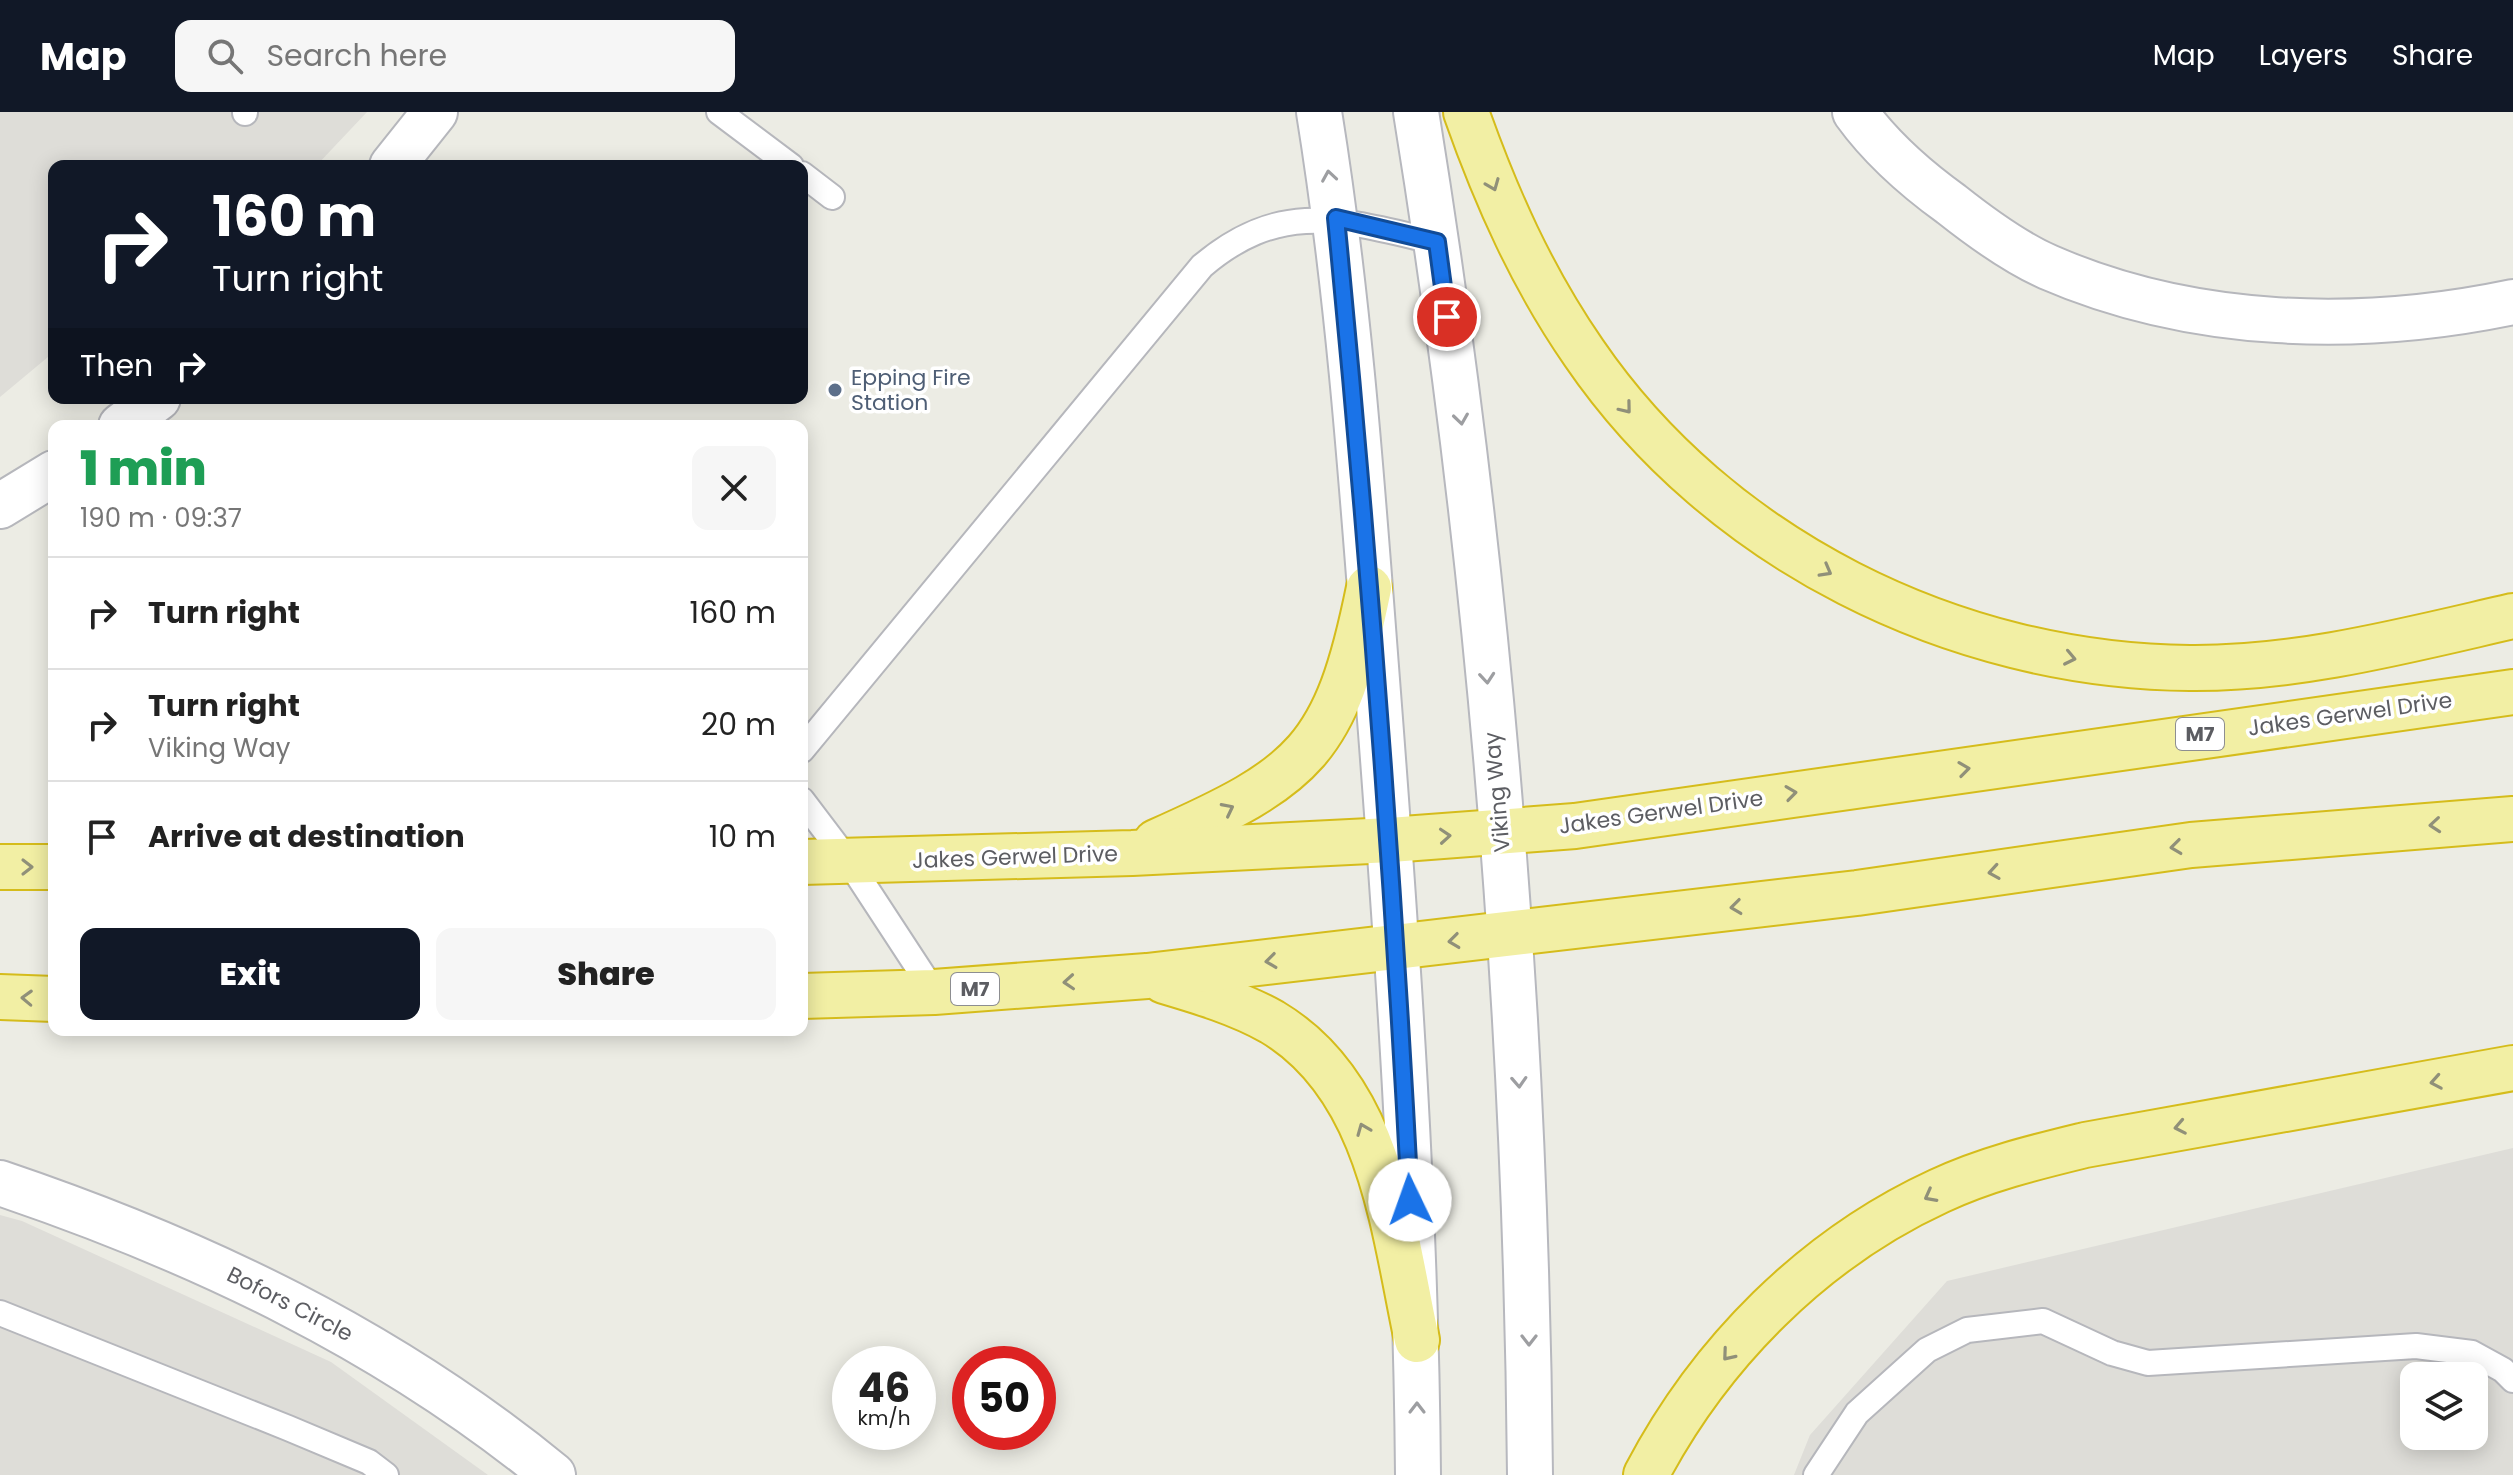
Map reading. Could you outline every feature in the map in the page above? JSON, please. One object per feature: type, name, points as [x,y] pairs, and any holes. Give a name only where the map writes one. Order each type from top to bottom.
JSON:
[{"type":"highway","points":[[1466,112],[1493,187],[1532,269],[1584,354],[1612,391],[1640,425],[1701,485],[1771,536],[1853,586],[1940,623],[2013,646],[2090,662],[2147,667],[2194,668],[2302,659],[2513,616]]},
{"type":"highway","points":[[1132,853],[1251,798],[1298,763],[1321,734],[1343,691],[1369,588]]},
{"type":"highway","name":"Jakes Gerwel Drive","points":[[808,862],[1132,853],[1390,840],[1575,826],[2513,692]]},
{"type":"highway","name":"M7","points":[[808,996],[934,992],[1147,976],[1857,893],[2191,845],[2513,819]]},
{"type":"highway","points":[[0,867],[48,867]]},
{"type":"highway","points":[[1147,976],[1200,991],[1272,1023],[1310,1051],[1333,1075],[1360,1121],[1379,1175],[1417,1340]]},
{"type":"highway","points":[[0,997],[48,999]]},
{"type":"highway","points":[[1646,1475],[1676,1418],[1767,1311],[1817,1264],[1940,1191],[2032,1157],[2085,1145],[2513,1068]]},
{"type":"main road","points":[[397,160],[435,112]]},
{"type":"main road","points":[[1319,112],[1336,218],[1398,947],[1417,1340],[1418,1475]]},
{"type":"main road","name":"Viking Way","points":[[1416,112],[1467,465],[1510,934],[1528,1262],[1530,1475]]},
{"type":"main road","points":[[1855,112],[1911,175],[1976,224],[2047,266],[2134,295],[2209,313],[2313,322],[2421,319],[2513,302]]},
{"type":"main road","points":[[129,420],[150,404]]},
{"type":"main road","points":[[0,506],[48,477]]},
{"type":"main road","name":"Bofors Circle","points":[[0,1183],[140,1233],[264,1288],[387,1355],[475,1414],[553,1475]]},
{"type":"lane","points":[[719,112],[783,160]]},
{"type":"lane","points":[[808,179],[832,197]]},
{"type":"lane","points":[[808,743],[1202,266],[1225,247],[1296,221],[1336,218],[1437,242]]},
{"type":"lane","points":[[808,808],[849,862],[934,992]]},
{"type":"lane","points":[[0,1313],[329,1445],[369,1462],[386,1475]]},
{"type":"lane","points":[[1816,1475],[1857,1413],[1927,1350],[1967,1330],[2014,1322],[2043,1321],[2112,1353],[2148,1363],[2416,1346],[2472,1353],[2496,1365],[2513,1380]]},
{"type":"shaded area","points":[[0,112],[367,112],[322,160],[48,160],[48,357],[0,397]]},
{"type":"shaded area","points":[[2513,1148],[2513,1475],[1794,1475],[1810,1435],[1947,1281]]},
{"type":"shaded area","points":[[0,1215],[22,1221],[331,1362],[488,1475],[0,1475]]},
{"type":"place","name":"Epping Fire Station","points":[[835,390]]},
{"type":"route","points":[[1410,1200],[1390,840],[1360,463],[1336,218],[1437,242],[1447,317]]}]
